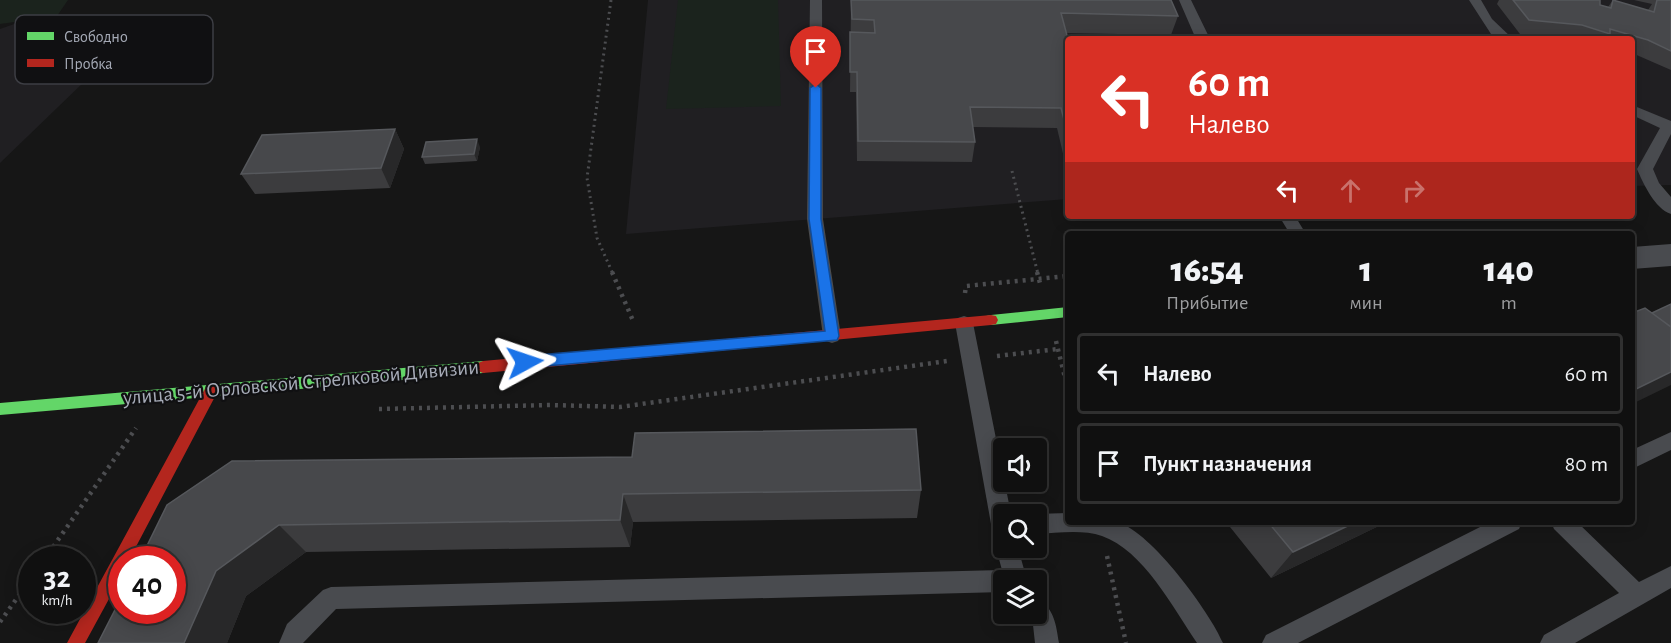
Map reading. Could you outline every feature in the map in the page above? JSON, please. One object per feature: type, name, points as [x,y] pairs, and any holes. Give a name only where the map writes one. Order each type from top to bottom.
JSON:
[{"type":"street","points":[[1635,258],[1671,255]]},
{"type":"street","name":"улица 5-й Орловской Стрелковой Дивизии","points":[[0,409],[832,336],[1065,312]]},
{"type":"street","points":[[76,643],[212,389]]},
{"type":"lane","points":[[816,0],[815,219],[832,336]]},
{"type":"lane","points":[[1185,0],[1202,36]]},
{"type":"lane","points":[[1475,0],[1482,14],[1501,36]]},
{"type":"lane","points":[[1635,110],[1670,127],[1645,169],[1653,185],[1671,208]]},
{"type":"lane","points":[[964,323],[998,504]]},
{"type":"lane","points":[[1635,458],[1671,440]]},
{"type":"lane","points":[[1047,524],[1065,525]]},
{"type":"lane","points":[[1068,525],[1100,526],[1125,535],[1144,551],[1211,643]]},
{"type":"lane","points":[[1274,643],[1505,525]]},
{"type":"lane","points":[[1565,525],[1636,595]]},
{"type":"lane","points":[[1551,643],[1671,576]]},
{"type":"lane","points":[[291,643],[295,632],[331,598],[993,581]]},
{"type":"lane","points":[[1044,624],[1047,643]]},
{"type":"path","points":[[611,0],[587,178],[597,238],[638,332]]},
{"type":"path","points":[[1012,171],[1065,378]]},
{"type":"path","points":[[375,409],[550,405],[620,407],[970,358],[1058,349]]},
{"type":"path","points":[[125,429],[148,426]]},
{"type":"path","points":[[54,546],[136,428]]},
{"type":"path","points":[[1100,526],[1126,643]]},
{"type":"path","points":[[0,622],[18,597]]},
{"type":"shaded area","points":[[0,0],[68,0],[58,15],[15,15],[15,22],[0,24]]},
{"type":"shaded area","points":[[648,0],[1671,0],[1671,185],[1635,186],[1635,36],[1065,36],[1065,199],[626,234]]},
{"type":"shaded area","points":[[678,0],[778,0],[781,106],[666,109]]},
{"type":"shaded area","points":[[15,24],[15,84],[82,84],[0,163],[0,29]]},
{"type":"building","points":[[851,0],[1171,0],[1178,16],[1061,13],[1067,36],[1065,36],[1065,123],[1061,108],[970,107],[975,142],[858,141],[857,72],[850,72],[850,32],[875,33],[874,20],[852,19]]},
{"type":"building","points":[[1513,0],[1600,0],[1600,5],[1611,8],[1613,0],[1654,12],[1657,0],[1671,0],[1671,51],[1648,40],[1610,29],[1610,34],[1582,25],[1529,20]]},
{"type":"building","points":[[395,129],[381,168],[241,174],[262,135]]},
{"type":"building","points":[[477,139],[474,154],[422,157],[426,142]]},
{"type":"building","points":[[1671,304],[1671,327],[1652,313]]},
{"type":"building","points":[[1645,308],[1671,327],[1671,372],[1635,390],[1635,312]]},
{"type":"building","points":[[916,429],[921,490],[623,494],[620,520],[279,525],[216,571],[184,643],[98,643],[108,623],[186,624],[186,546],[147,546],[167,505],[232,461],[632,457],[635,433]]},
{"type":"building","points":[[1270,525],[1350,525],[1293,552]]},
{"type":"traffic: fast","points":[[991,320],[1065,312]]},
{"type":"traffic: fast","points":[[0,409],[483,367]]},
{"type":"traffic: jam","points":[[483,367],[991,320]]},
{"type":"traffic: jam","points":[[76,643],[212,389]]},
{"type":"route","points":[[525,362],[832,336],[815,219],[816,88]]}]
